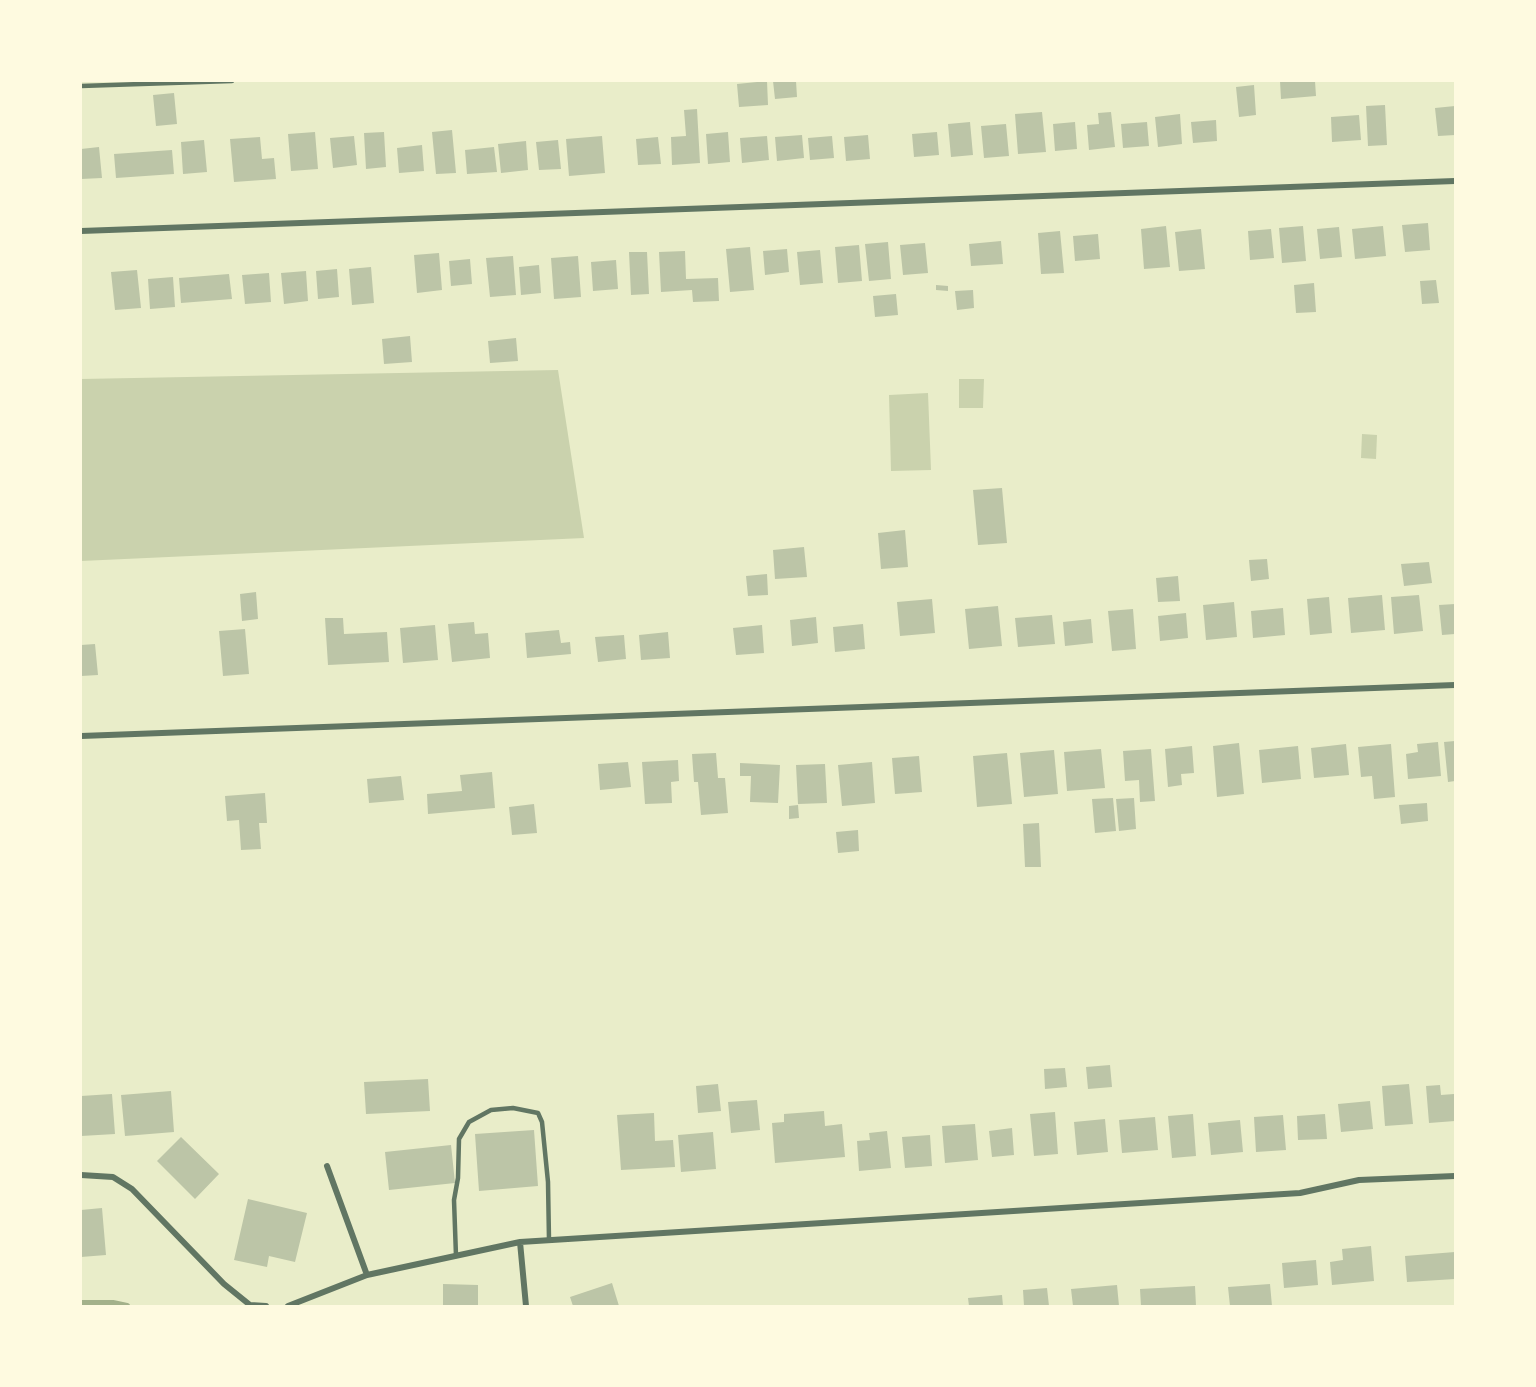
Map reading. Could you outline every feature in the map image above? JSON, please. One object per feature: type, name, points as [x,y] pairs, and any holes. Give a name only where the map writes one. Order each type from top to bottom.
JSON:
[{"type":"street","points":[[81,231],[1455,182]]},
{"type":"street","points":[[81,736],[1455,685]]},
{"type":"street","points":[[327,1166],[367,1275]]},
{"type":"street","points":[[81,1175],[113,1177],[132,1189],[224,1284],[250,1305],[266,1306]]},
{"type":"street","points":[[288,1306],[367,1275],[520,1242],[1300,1193],[1359,1180],[1455,1176]]},
{"type":"street","points":[[520,1242],[526,1306]]},
{"type":"lane","points":[[81,86],[232,81]]},
{"type":"lane","points":[[456,1256],[454,1200],[458,1178],[459,1139],[469,1122],[491,1110],[513,1108],[538,1113],[542,1122],[548,1182],[549,1240]]},
{"type":"green space","points":[[558,370],[584,538],[81,561],[81,379]]},
{"type":"green space","points":[[959,379],[984,379],[983,408],[959,408]]},
{"type":"green space","points":[[928,393],[931,470],[891,471],[889,395]]},
{"type":"green space","points":[[1362,434],[1377,435],[1376,459],[1361,458]]},
{"type":"building","points":[[767,81],[768,105],[739,107],[737,84]]},
{"type":"building","points":[[773,81],[796,81],[797,97],[775,99]]},
{"type":"building","points":[[1280,81],[1315,81],[1316,96],[1281,99]]},
{"type":"building","points":[[1254,85],[1256,115],[1239,117],[1236,87]]},
{"type":"building","points":[[174,93],[177,124],[156,126],[153,95]]},
{"type":"building","points":[[1385,105],[1387,145],[1368,146],[1366,106]]},
{"type":"building","points":[[1455,106],[1455,135],[1438,136],[1435,108]]},
{"type":"building","points":[[697,109],[700,163],[672,165],[671,137],[686,136],[684,110]]},
{"type":"building","points":[[1042,112],[1046,152],[1018,154],[1015,114]]},
{"type":"building","points":[[1111,112],[1115,147],[1089,150],[1087,125],[1099,124],[1098,113]]},
{"type":"building","points":[[1180,114],[1182,144],[1158,147],[1155,117]]},
{"type":"building","points":[[1359,115],[1361,140],[1332,142],[1331,117]]},
{"type":"building","points":[[1216,120],[1217,141],[1193,143],[1191,122]]},
{"type":"building","points":[[970,122],[973,155],[951,157],[948,124]]},
{"type":"building","points":[[1075,122],[1077,149],[1055,151],[1053,124]]},
{"type":"building","points":[[1147,122],[1149,146],[1123,148],[1121,124]]},
{"type":"building","points":[[1006,124],[1009,156],[984,158],[981,126]]},
{"type":"building","points":[[452,130],[456,173],[436,174],[432,132]]},
{"type":"building","points":[[315,132],[318,169],[291,171],[288,134]]},
{"type":"building","points":[[384,132],[386,167],[366,169],[364,133]]},
{"type":"building","points":[[728,132],[730,162],[708,164],[706,134]]},
{"type":"building","points":[[937,132],[939,155],[914,157],[912,134]]},
{"type":"building","points":[[802,135],[804,158],[777,161],[775,137]]},
{"type":"building","points":[[868,135],[870,159],[846,161],[844,137]]},
{"type":"building","points":[[354,136],[357,165],[333,168],[330,138]]},
{"type":"building","points":[[602,136],[605,173],[569,176],[566,139]]},
{"type":"building","points":[[767,136],[769,160],[742,163],[740,138]]},
{"type":"building","points":[[832,136],[834,158],[810,160],[808,138]]},
{"type":"building","points":[[260,137],[262,159],[274,158],[276,179],[234,182],[230,139]]},
{"type":"building","points":[[658,137],[661,164],[638,165],[636,139]]},
{"type":"building","points":[[204,140],[207,172],[183,174],[181,142]]},
{"type":"building","points":[[558,140],[561,169],[539,170],[536,142]]},
{"type":"building","points":[[526,141],[528,170],[501,173],[498,144]]},
{"type":"building","points":[[422,145],[424,171],[399,173],[397,148]]},
{"type":"building","points":[[99,147],[102,178],[81,179],[81,149]]},
{"type":"building","points":[[494,147],[497,172],[467,174],[465,150]]},
{"type":"building","points":[[172,150],[174,174],[116,178],[114,154]]},
{"type":"building","points":[[1428,223],[1430,250],[1405,252],[1402,225]]},
{"type":"building","points":[[1166,226],[1170,267],[1144,269],[1141,229]]},
{"type":"building","points":[[1303,226],[1306,261],[1282,263],[1279,228]]},
{"type":"building","points":[[1383,226],[1386,256],[1355,259],[1352,229]]},
{"type":"building","points":[[1339,227],[1342,257],[1320,259],[1317,229]]},
{"type":"building","points":[[1201,229],[1205,269],[1179,271],[1175,232]]},
{"type":"building","points":[[1271,229],[1274,258],[1250,260],[1248,231]]},
{"type":"building","points":[[1060,231],[1064,273],[1041,274],[1038,233]]},
{"type":"building","points":[[1098,234],[1100,259],[1075,261],[1073,236]]},
{"type":"building","points":[[1001,241],[1003,264],[971,266],[969,244]]},
{"type":"building","points":[[888,242],[891,279],[869,281],[865,244]]},
{"type":"building","points":[[925,243],[928,273],[903,275],[900,245]]},
{"type":"building","points":[[859,245],[862,281],[838,283],[835,247]]},
{"type":"building","points":[[750,247],[754,290],[730,292],[726,249]]},
{"type":"building","points":[[787,249],[789,272],[765,275],[763,251]]},
{"type":"building","points":[[820,250],[823,283],[800,285],[797,252]]},
{"type":"building","points":[[685,251],[686,279],[718,278],[719,301],[693,302],[692,290],[661,292],[659,252]]},
{"type":"building","points":[[629,252],[647,252],[649,294],[631,295]]},
{"type":"building","points":[[439,253],[442,290],[417,293],[414,255]]},
{"type":"building","points":[[513,256],[516,295],[490,297],[486,258]]},
{"type":"building","points":[[578,256],[581,297],[554,299],[551,258]]},
{"type":"building","points":[[470,259],[472,284],[451,286],[449,261]]},
{"type":"building","points":[[616,260],[618,289],[593,291],[591,262]]},
{"type":"building","points":[[539,265],[541,293],[521,295],[519,267]]},
{"type":"building","points":[[371,267],[374,303],[352,305],[349,269]]},
{"type":"building","points":[[337,269],[339,297],[318,299],[316,271]]},
{"type":"building","points":[[137,270],[141,308],[115,310],[111,272]]},
{"type":"building","points":[[306,271],[308,301],[284,304],[281,273]]},
{"type":"building","points":[[269,273],[271,302],[245,304],[242,275]]},
{"type":"building","points":[[229,274],[232,299],[181,303],[179,278]]},
{"type":"building","points":[[173,277],[175,307],[150,309],[148,279]]},
{"type":"building","points":[[1436,280],[1439,303],[1422,304],[1420,281]]},
{"type":"building","points":[[1314,283],[1316,312],[1296,313],[1294,285]]},
{"type":"building","points":[[936,285],[948,286],[948,291],[936,290]]},
{"type":"building","points":[[973,290],[974,308],[957,310],[955,291]]},
{"type":"building","points":[[896,294],[898,315],[875,317],[873,296]]},
{"type":"building","points":[[410,336],[412,362],[384,364],[382,339]]},
{"type":"building","points":[[516,338],[518,361],[490,363],[488,341]]},
{"type":"building","points":[[1002,488],[1007,543],[978,545],[973,490]]},
{"type":"building","points":[[905,530],[908,567],[881,569],[878,533]]},
{"type":"building","points":[[804,547],[807,577],[775,579],[773,550]]},
{"type":"building","points":[[1267,559],[1269,579],[1251,581],[1249,560]]},
{"type":"building","points":[[1429,562],[1432,583],[1404,586],[1401,564]]},
{"type":"building","points":[[767,574],[768,595],[748,596],[746,576]]},
{"type":"building","points":[[1178,576],[1180,601],[1158,602],[1156,578]]},
{"type":"building","points":[[256,592],[258,619],[242,621],[240,594]]},
{"type":"building","points":[[1382,595],[1385,630],[1351,633],[1348,598]]},
{"type":"building","points":[[1419,595],[1423,631],[1394,634],[1391,597]]},
{"type":"building","points":[[1329,597],[1332,633],[1310,635],[1307,599]]},
{"type":"building","points":[[932,599],[935,633],[900,636],[897,602]]},
{"type":"building","points":[[1234,602],[1237,637],[1206,640],[1203,605]]},
{"type":"building","points":[[1455,604],[1455,634],[1442,635],[1439,605]]},
{"type":"building","points":[[998,606],[1002,646],[969,649],[965,609]]},
{"type":"building","points":[[1283,608],[1285,635],[1253,638],[1251,611]]},
{"type":"building","points":[[1133,609],[1136,649],[1112,651],[1108,611]]},
{"type":"building","points":[[1186,613],[1188,638],[1160,641],[1158,616]]},
{"type":"building","points":[[1052,615],[1055,644],[1018,647],[1015,618]]},
{"type":"building","points":[[816,617],[818,643],[792,646],[790,620]]},
{"type":"building","points":[[325,618],[343,618],[344,634],[387,632],[389,662],[328,665]]},
{"type":"building","points":[[1091,619],[1093,643],[1065,646],[1063,622]]},
{"type":"building","points":[[474,622],[475,634],[488,633],[490,658],[452,662],[448,624]]},
{"type":"building","points":[[863,624],[865,649],[835,652],[833,627]]},
{"type":"building","points":[[435,625],[438,660],[403,663],[400,628]]},
{"type":"building","points":[[762,625],[764,653],[736,655],[733,628]]},
{"type":"building","points":[[245,629],[249,674],[223,676],[219,631]]},
{"type":"building","points":[[559,630],[561,643],[570,642],[571,654],[527,658],[525,633]]},
{"type":"building","points":[[668,632],[670,658],[641,660],[639,635]]},
{"type":"building","points":[[624,635],[626,659],[598,662],[595,637]]},
{"type":"building","points":[[95,644],[98,675],[81,676],[81,645]]},
{"type":"building","points":[[1455,741],[1455,781],[1448,782],[1444,742]]},
{"type":"building","points":[[1438,742],[1441,776],[1408,779],[1406,754],[1418,752],[1417,744]]},
{"type":"building","points":[[1239,743],[1244,794],[1217,797],[1213,746]]},
{"type":"building","points":[[1346,744],[1349,775],[1314,778],[1311,748]]},
{"type":"building","points":[[1391,744],[1395,797],[1374,799],[1372,776],[1361,777],[1358,747]]},
{"type":"building","points":[[1192,746],[1194,773],[1181,774],[1182,785],[1168,787],[1165,749]]},
{"type":"building","points":[[1298,746],[1301,779],[1262,783],[1259,750]]},
{"type":"building","points":[[1101,749],[1105,788],[1067,791],[1064,752]]},
{"type":"building","points":[[1151,749],[1155,801],[1140,802],[1139,780],[1125,781],[1123,751]]},
{"type":"building","points":[[1054,750],[1058,794],[1024,797],[1020,753]]},
{"type":"building","points":[[716,753],[718,778],[725,778],[728,813],[701,815],[698,782],[694,782],[692,754]]},
{"type":"building","points":[[1007,753],[1012,804],[977,807],[973,756]]},
{"type":"building","points":[[919,756],[922,792],[895,794],[892,758]]},
{"type":"building","points":[[678,760],[679,781],[671,782],[672,803],[645,804],[642,762]]},
{"type":"building","points":[[628,762],[631,787],[600,790],[598,764]]},
{"type":"building","points":[[872,762],[875,803],[842,806],[838,765]]},
{"type":"building","points":[[740,763],[780,765],[778,803],[750,802],[751,776],[740,776]]},
{"type":"building","points":[[825,764],[827,803],[798,804],[796,765]]},
{"type":"building","points":[[492,772],[495,808],[428,814],[427,794],[462,791],[460,775]]},
{"type":"building","points":[[401,776],[404,800],[369,803],[367,779]]},
{"type":"building","points":[[265,793],[267,823],[259,823],[261,849],[241,850],[239,820],[227,821],[225,796]]},
{"type":"building","points":[[1113,798],[1116,831],[1095,833],[1092,799]]},
{"type":"building","points":[[1134,798],[1136,829],[1119,831],[1116,799]]},
{"type":"building","points":[[1427,803],[1428,821],[1401,824],[1399,805]]},
{"type":"building","points":[[534,804],[537,833],[512,835],[509,807]]},
{"type":"building","points":[[798,805],[799,818],[789,819],[789,806]]},
{"type":"building","points":[[1039,823],[1041,867],[1025,867],[1023,824]]},
{"type":"building","points":[[858,830],[859,851],[838,853],[836,832]]},
{"type":"building","points":[[1110,1065],[1112,1087],[1088,1089],[1086,1067]]},
{"type":"building","points":[[1065,1068],[1067,1087],[1045,1089],[1044,1069]]},
{"type":"building","points":[[428,1079],[430,1111],[366,1114],[364,1082]]},
{"type":"building","points":[[718,1084],[721,1111],[698,1113],[696,1086]]},
{"type":"building","points":[[1409,1084],[1413,1124],[1385,1126],[1382,1086]]},
{"type":"building","points":[[1440,1085],[1441,1095],[1454,1094],[1455,1121],[1429,1123],[1426,1086]]},
{"type":"building","points":[[171,1091],[174,1132],[125,1136],[121,1095]]},
{"type":"building","points":[[112,1094],[115,1134],[81,1136],[81,1096]]},
{"type":"building","points":[[757,1100],[760,1130],[731,1133],[728,1102]]},
{"type":"building","points":[[1370,1101],[1373,1129],[1341,1132],[1338,1104]]},
{"type":"building","points":[[824,1111],[825,1126],[842,1124],[845,1157],[775,1163],[772,1123],[784,1122],[784,1114]]},
{"type":"building","points":[[1055,1112],[1058,1154],[1034,1156],[1030,1114]]},
{"type":"building","points":[[654,1113],[655,1141],[673,1140],[675,1167],[621,1170],[617,1115]]},
{"type":"building","points":[[1193,1114],[1196,1156],[1172,1158],[1168,1116]]},
{"type":"building","points":[[1325,1114],[1327,1139],[1298,1140],[1297,1116]]},
{"type":"building","points":[[1283,1115],[1286,1150],[1256,1152],[1254,1117]]},
{"type":"building","points":[[1155,1117],[1158,1150],[1122,1153],[1119,1120]]},
{"type":"building","points":[[1105,1119],[1108,1152],[1077,1155],[1074,1122]]},
{"type":"building","points":[[1240,1120],[1243,1152],[1211,1155],[1208,1123]]},
{"type":"building","points":[[975,1124],[978,1160],[945,1163],[942,1126]]},
{"type":"building","points":[[1012,1128],[1014,1155],[992,1157],[989,1131]]},
{"type":"building","points":[[534,1130],[538,1186],[479,1191],[475,1134]]},
{"type":"building","points":[[887,1131],[891,1168],[859,1171],[857,1141],[870,1140],[869,1133]]},
{"type":"building","points":[[713,1132],[716,1169],[681,1172],[678,1135]]},
{"type":"building","points":[[930,1135],[932,1166],[905,1168],[902,1137]]},
{"type":"building","points":[[181,1137],[219,1174],[195,1199],[157,1161]]},
{"type":"building","points":[[451,1145],[455,1183],[389,1190],[385,1152]]},
{"type":"building","points":[[248,1199],[307,1213],[295,1262],[269,1256],[267,1267],[234,1260]]},
{"type":"building","points":[[102,1208],[106,1255],[81,1257],[81,1210]]},
{"type":"building","points":[[1371,1246],[1374,1281],[1332,1285],[1330,1262],[1343,1260],[1342,1249]]},
{"type":"building","points":[[1455,1252],[1455,1279],[1407,1282],[1405,1256]]},
{"type":"building","points":[[1316,1260],[1318,1285],[1284,1288],[1282,1263]]},
{"type":"building","points":[[612,1283],[619,1306],[573,1306],[570,1297]]},
{"type":"building","points":[[443,1284],[478,1285],[478,1306],[443,1306]]},
{"type":"building","points":[[1270,1284],[1272,1306],[1230,1306],[1228,1287]]},
{"type":"building","points":[[1117,1285],[1119,1306],[1073,1306],[1071,1289]]},
{"type":"building","points":[[1195,1286],[1196,1306],[1141,1306],[1140,1289]]},
{"type":"building","points":[[1047,1288],[1049,1306],[1024,1306],[1023,1290]]},
{"type":"building","points":[[1002,1295],[1003,1306],[969,1306],[968,1298]]},
{"type":"waterway","points":[[81,1303],[113,1303],[127,1306]]}]
